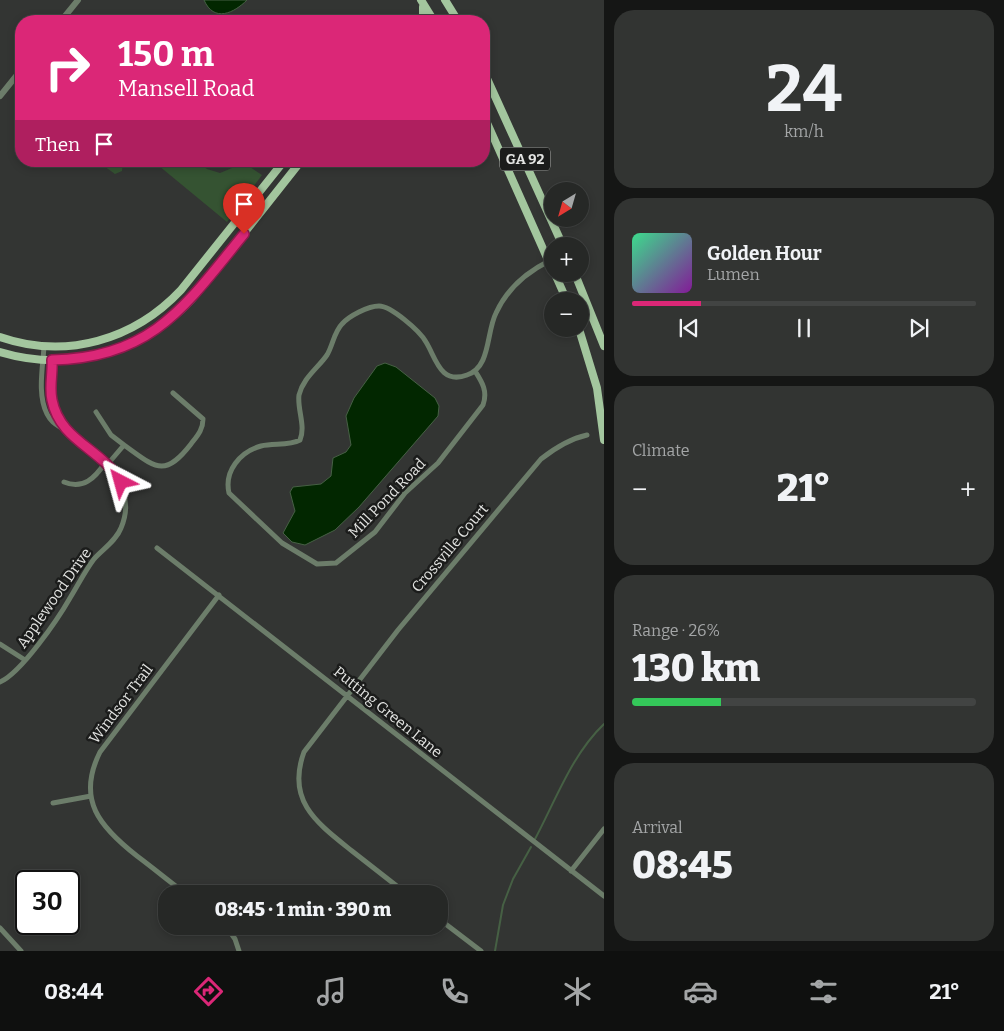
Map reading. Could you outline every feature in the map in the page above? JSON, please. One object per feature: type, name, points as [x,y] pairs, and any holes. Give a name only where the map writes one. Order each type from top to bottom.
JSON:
[{"type":"main road","points":[[445,0],[454,15]]},
{"type":"main road","points":[[422,1],[423,15]]},
{"type":"main road","points":[[422,1],[430,15]]},
{"type":"main road","name":"GA 92","points":[[490,85],[559,237]]},
{"type":"main road","name":"GA 92","points":[[490,129],[544,250]]},
{"type":"main road","points":[[0,338],[44,346],[74,346],[98,342],[138,325],[163,308],[181,290],[279,167]]},
{"type":"main road","points":[[0,352],[52,360],[100,355],[123,348],[145,337],[174,316],[192,299],[296,167]]},
{"type":"main road","points":[[577,282],[604,346]]},
{"type":"main road","points":[[138,325],[145,337]]},
{"type":"main road","points":[[581,337],[597,388],[604,440]]},
{"type":"street","points":[[66,15],[78,0]]},
{"type":"street","points":[[0,96],[15,77]]},
{"type":"street","points":[[475,371],[484,360],[491,324],[506,295],[530,271],[544,264]]},
{"type":"street","name":"Mill Pond Road","points":[[372,306],[386,307],[422,336],[435,363],[442,371],[458,377],[475,371],[484,384],[486,394],[483,405],[438,463],[405,494],[375,532],[336,563],[318,564],[282,543],[229,493],[228,475],[238,460],[257,448],[300,440],[302,434],[299,402],[301,388],[327,355],[342,323],[372,306]]},
{"type":"street","name":"Applewood Drive","points":[[0,682],[14,673],[61,613],[87,568],[113,541],[122,527],[126,508],[124,491],[117,475],[64,430],[53,425],[46,413],[42,390],[44,346]]},
{"type":"street","points":[[52,360],[52,399],[64,430]]},
{"type":"street","points":[[96,412],[111,435],[124,445],[152,465],[167,465],[180,459],[202,430],[203,419],[173,393]]},
{"type":"street","name":"Crossville Court","points":[[395,885],[321,827],[311,817],[299,790],[298,775],[304,752],[398,630],[541,459],[570,440],[587,435]]},
{"type":"street","points":[[64,482],[75,485],[88,482],[96,476],[124,445]]},
{"type":"street","name":"Putting Green Lane","points":[[157,548],[347,694],[604,896]]},
{"type":"street","name":"Windsor Trail","points":[[175,885],[107,831],[96,815],[91,796],[92,773],[100,752],[219,595]]},
{"type":"street","points":[[0,644],[25,660]]},
{"type":"street","points":[[53,803],[91,796]]},
{"type":"street","points":[[571,871],[604,829]]},
{"type":"street","points":[[448,926],[481,951]]},
{"type":"street","points":[[0,928],[22,951]]},
{"type":"street","points":[[232,935],[239,951]]},
{"type":"shaded area","points":[[204,0],[247,0],[230,12],[219,14],[213,12]]},
{"type":"shaded area","points":[[105,167],[122,167],[122,171],[115,174]]},
{"type":"shaded area","points":[[160,167],[204,167],[220,173],[234,167],[250,167],[262,175],[227,222]]},
{"type":"shaded area","points":[[385,363],[396,367],[435,398],[439,406],[438,416],[359,507],[335,530],[305,545],[292,542],[283,533],[295,511],[290,492],[293,487],[321,484],[331,476],[333,458],[346,452],[351,445],[346,416],[354,398],[377,366]]},
{"type":"waterway","points":[[534,841],[573,764],[604,724]]},
{"type":"waterway","points":[[495,951],[503,905],[513,879],[531,847]]},
{"type":"route","points":[[121,482],[108,465],[64,430],[52,399],[52,360],[71,360],[100,355],[123,348],[153,332],[192,299],[244,234]]}]
